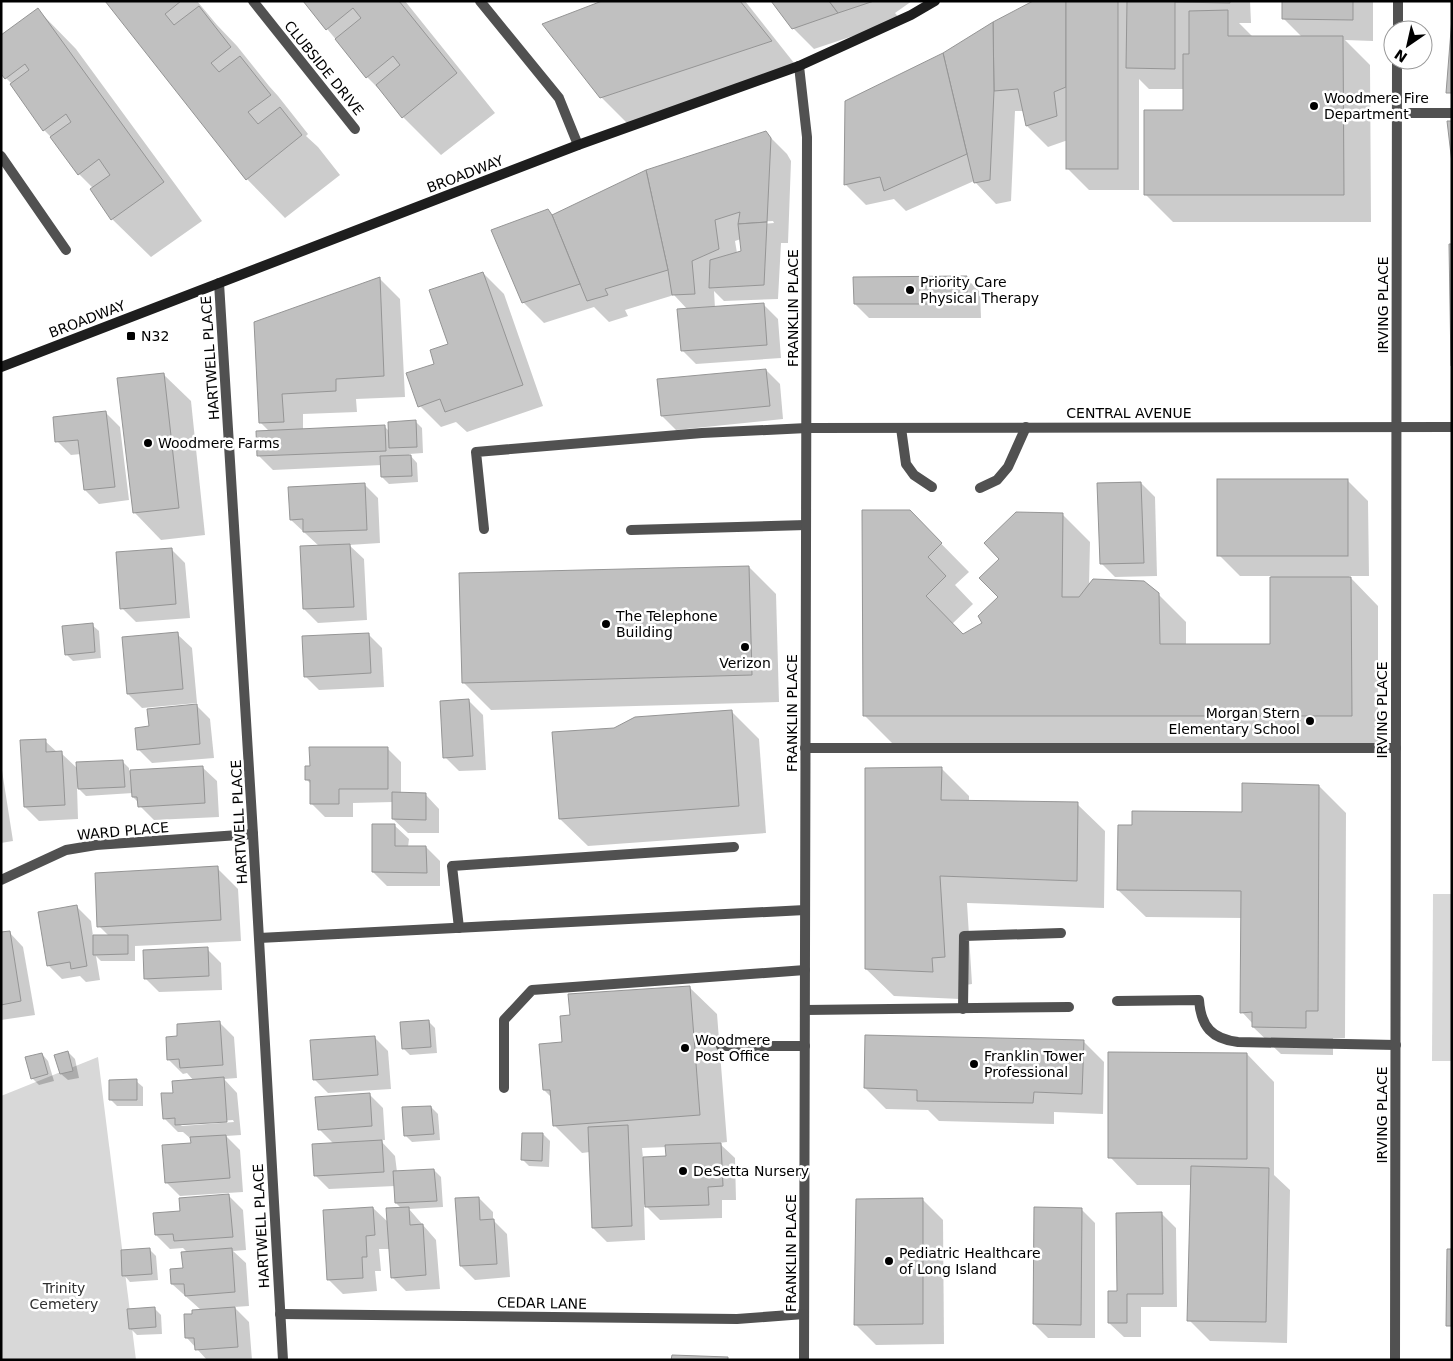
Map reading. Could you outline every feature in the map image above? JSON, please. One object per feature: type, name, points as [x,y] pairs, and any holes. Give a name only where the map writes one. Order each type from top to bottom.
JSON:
[{"type":"main road","name":"BROADWAY","points":[[1,367],[578,145],[799,66],[911,15],[935,1]]},
{"type":"street","name":"CLUBSIDE DRIVE","points":[[253,1],[355,129]]},
{"type":"street","points":[[480,1],[558,98],[578,145]]},
{"type":"street","points":[[1398,1],[1398,20]]},
{"type":"street","name":"FRANKLIN PLACE","points":[[799,66],[807,137],[804,1360]]},
{"type":"street","name":"IRVING PLACE","points":[[1395,1360],[1397,70]]},
{"type":"street","points":[[1397,113],[1452,113]]},
{"type":"street","points":[[1,156],[66,250]]},
{"type":"street","name":"HARTWELL PLACE","points":[[219,283],[254,834],[283,1360]]},
{"type":"street","name":"CENTRAL AVENUE","points":[[484,529],[476,452],[702,434],[806,428],[1452,426]]},
{"type":"street","points":[[980,488],[997,480],[1008,467],[1026,427]]},
{"type":"street","points":[[900,428],[906,464],[914,475],[932,487]]},
{"type":"street","points":[[631,530],[806,525]]},
{"type":"street","points":[[806,748],[1396,748]]},
{"type":"street","name":"WARD PLACE","points":[[1,880],[66,850],[96,845],[254,834]]},
{"type":"street","points":[[459,928],[452,866],[734,847]]},
{"type":"street","points":[[259,938],[805,910]]},
{"type":"street","points":[[963,1009],[964,936],[1062,933]]},
{"type":"street","points":[[504,1088],[504,1020],[532,990],[805,970]]},
{"type":"street","points":[[1117,1001],[1199,1000],[1207,1029],[1224,1040],[1238,1042],[1396,1045]]},
{"type":"street","points":[[805,1010],[1069,1007]]},
{"type":"street","points":[[721,1046],[805,1046]]},
{"type":"street","name":"CEDAR LANE","points":[[280,1314],[737,1319],[804,1314]]},
{"type":"green space","points":[[1433,894],[1452,894],[1452,1061],[1432,1061]]},
{"type":"green space","name":"Trinity Cemetery","points":[[98,1057],[136,1360],[1,1360],[1,1096]]},
{"type":"building","points":[[105,1],[181,1],[165,14],[174,25],[199,6],[231,47],[211,63],[219,72],[240,56],[271,95],[248,112],[258,124],[280,107],[302,135],[246,180]]},
{"type":"building","points":[[303,1],[399,1],[457,73],[402,118],[376,85],[400,65],[393,56],[366,78],[335,39],[361,18],[353,8],[326,30]]},
{"type":"building","points":[[602,1],[740,1],[772,41],[600,98],[542,24]]},
{"type":"building","points":[[771,1],[829,1],[838,13],[792,29]]},
{"type":"building","points":[[829,1],[874,1],[838,13]]},
{"type":"building","points":[[1033,1],[1066,1],[1066,87],[1054,92],[1057,116],[1026,126],[1018,89],[994,91],[993,22]]},
{"type":"building","points":[[1066,1],[1118,1],[1118,169],[1066,169]]},
{"type":"building","points":[[1127,1],[1175,1],[1175,69],[1126,68]]},
{"type":"building","points":[[1230,1],[1230,3],[1175,2]]},
{"type":"building","points":[[1282,1],[1353,1],[1353,20],[1282,19]]},
{"type":"building","points":[[38,8],[164,182],[111,220],[90,189],[110,175],[99,159],[78,175],[50,137],[71,122],[66,114],[43,131],[10,84],[29,70],[25,64],[5,79],[1,74],[1,35]]},
{"type":"building","points":[[1228,10],[1228,36],[1343,36],[1344,195],[1144,195],[1144,110],[1183,110],[1183,54],[1189,54],[1189,11]]},
{"type":"building","points":[[1452,18],[1452,93],[1446,93]]},
{"type":"building","points":[[993,22],[994,91],[990,180],[974,183],[943,53]]},
{"type":"building","points":[[943,53],[967,154],[884,191],[880,177],[844,185],[845,101]]},
{"type":"building","points":[[1447,121],[1452,121],[1452,163]]},
{"type":"building","points":[[766,131],[771,138],[767,222],[738,224],[740,212],[715,220],[719,249],[692,261],[695,294],[672,295],[646,170]]},
{"type":"building","points":[[646,170],[668,270],[605,289],[608,295],[587,301],[552,215]]},
{"type":"building","points":[[548,209],[580,284],[522,303],[491,230]]},
{"type":"building","points":[[767,222],[764,285],[709,288],[710,260],[741,251],[738,224]]},
{"type":"building","points":[[1449,244],[1452,244],[1452,366],[1451,366]]},
{"type":"building","points":[[483,272],[523,385],[445,412],[440,399],[418,407],[406,373],[434,364],[430,350],[448,344],[429,290]]},
{"type":"building","name":"Priority Care Physical Therapy","points":[[967,276],[967,304],[854,304],[853,277]]},
{"type":"building","points":[[380,277],[384,376],[336,379],[336,391],[282,394],[284,422],[259,423],[254,322]]},
{"type":"building","points":[[764,303],[767,345],[681,351],[677,309]]},
{"type":"building","points":[[766,369],[770,406],[661,416],[657,379]]},
{"type":"building","name":"Woodmere Farms","points":[[164,373],[179,508],[133,513],[117,378]]},
{"type":"building","points":[[106,411],[115,487],[84,490],[78,440],[55,442],[53,417]]},
{"type":"building","points":[[416,420],[417,447],[389,448],[388,422]]},
{"type":"building","points":[[385,425],[386,451],[257,456],[256,431]]},
{"type":"building","points":[[411,455],[412,476],[381,477],[380,456]]},
{"type":"building","points":[[1217,479],[1348,479],[1348,556],[1217,556]]},
{"type":"building","points":[[1141,482],[1144,563],[1100,564],[1097,483]]},
{"type":"building","points":[[365,483],[367,530],[303,532],[303,519],[290,520],[288,487]]},
{"type":"building","points":[[862,510],[910,510],[942,543],[928,557],[946,576],[926,596],[963,634],[982,623],[978,616],[998,597],[979,578],[999,559],[984,543],[1016,512],[1063,513],[1062,597],[1079,597],[1093,579],[1144,581],[1159,593],[1160,644],[1270,644],[1270,577],[1351,577],[1352,716],[863,716]]},
{"type":"building","points":[[350,544],[354,607],[303,609],[300,546]]},
{"type":"building","points":[[172,548],[176,604],[120,609],[116,552]]},
{"type":"building","name":"The Telephone Building","points":[[749,566],[752,675],[462,683],[459,573]]},
{"type":"building","points":[[93,623],[95,652],[65,655],[62,626]]},
{"type":"building","points":[[178,632],[183,689],[127,694],[122,637]]},
{"type":"building","points":[[369,633],[371,673],[304,677],[302,636]]},
{"type":"building","points":[[469,699],[473,756],[443,758],[440,701]]},
{"type":"building","points":[[197,704],[200,744],[137,750],[135,728],[149,726],[147,709]]},
{"type":"building","points":[[732,710],[739,806],[559,819],[552,732],[614,728],[635,717]]},
{"type":"building","points":[[46,739],[46,752],[62,751],[65,805],[24,807],[20,740]]},
{"type":"building","points":[[309,747],[388,747],[388,789],[339,789],[339,804],[310,804],[310,780],[305,780],[305,766],[310,766]]},
{"type":"building","points":[[123,760],[125,787],[78,789],[76,762]]},
{"type":"building","points":[[203,766],[205,803],[138,807],[137,797],[132,797],[130,770]]},
{"type":"building","points":[[942,767],[941,800],[1078,802],[1077,881],[940,876],[945,957],[932,958],[933,972],[865,969],[865,768]]},
{"type":"building","points":[[1242,783],[1319,785],[1318,1011],[1306,1011],[1306,1028],[1252,1027],[1252,1012],[1240,1013],[1241,891],[1117,890],[1118,825],[1132,825],[1132,811],[1242,812]]},
{"type":"building","points":[[392,792],[426,793],[426,820],[392,819]]},
{"type":"building","points":[[372,824],[395,824],[395,846],[426,846],[427,873],[372,872]]},
{"type":"building","points":[[218,866],[221,920],[97,927],[95,873]]},
{"type":"building","points":[[77,905],[87,966],[71,969],[70,962],[47,966],[38,912]]},
{"type":"building","points":[[10,931],[21,1001],[1,1005],[1,932]]},
{"type":"building","points":[[93,935],[128,935],[128,954],[93,955]]},
{"type":"building","points":[[208,947],[209,976],[144,979],[143,950]]},
{"type":"building","points":[[690,986],[700,1115],[553,1126],[550,1090],[543,1090],[539,1044],[562,1042],[560,1016],[570,1015],[568,994]]},
{"type":"building","points":[[429,1020],[431,1047],[402,1049],[400,1022]]},
{"type":"building","points":[[220,1021],[223,1065],[180,1068],[179,1059],[167,1060],[166,1037],[177,1036],[177,1024]]},
{"type":"building","name":"Franklin Tower Professional","points":[[865,1035],[1084,1040],[1082,1094],[1034,1092],[1033,1103],[917,1101],[917,1090],[864,1088]]},
{"type":"building","points":[[375,1036],[378,1075],[313,1080],[310,1040]]},
{"type":"building","points":[[68,1051],[73,1071],[60,1074],[54,1055]]},
{"type":"building","points":[[1108,1052],[1247,1053],[1247,1159],[1108,1158]]},
{"type":"building","points":[[42,1053],[48,1074],[31,1079],[25,1057]]},
{"type":"building","points":[[224,1077],[227,1122],[175,1125],[175,1118],[163,1119],[161,1093],[173,1093],[172,1081]]},
{"type":"building","points":[[137,1079],[137,1100],[109,1100],[109,1080]]},
{"type":"building","points":[[370,1093],[372,1126],[318,1130],[315,1097]]},
{"type":"building","points":[[431,1106],[434,1134],[404,1136],[402,1107]]},
{"type":"building","points":[[628,1125],[632,1226],[592,1228],[588,1127]]},
{"type":"building","points":[[522,1133],[543,1133],[542,1161],[521,1160]]},
{"type":"building","points":[[226,1135],[230,1178],[165,1183],[162,1145],[191,1143],[190,1137]]},
{"type":"building","points":[[382,1140],[384,1172],[314,1176],[312,1144]]},
{"type":"building","name":"DeSetta Nursery","points":[[721,1143],[723,1186],[708,1187],[709,1205],[645,1207],[643,1157],[666,1156],[665,1145]]},
{"type":"building","points":[[1191,1166],[1269,1168],[1266,1322],[1187,1321]]},
{"type":"building","points":[[434,1169],[437,1201],[395,1203],[393,1171]]},
{"type":"building","points":[[229,1194],[233,1237],[174,1241],[173,1234],[155,1235],[153,1213],[180,1211],[179,1198]]},
{"type":"building","points":[[479,1197],[480,1220],[494,1219],[497,1264],[460,1266],[455,1198]]},
{"type":"building","name":"Pediatric Healthcare of Long Island","points":[[923,1198],[923,1324],[854,1325],[856,1199]]},
{"type":"building","points":[[373,1207],[375,1235],[366,1236],[367,1257],[362,1257],[363,1278],[327,1280],[323,1210]]},
{"type":"building","points":[[409,1207],[410,1225],[423,1224],[426,1275],[391,1278],[386,1208]]},
{"type":"building","points":[[1034,1207],[1082,1208],[1081,1325],[1033,1324]]},
{"type":"building","points":[[1162,1212],[1163,1294],[1127,1294],[1127,1323],[1108,1323],[1108,1291],[1117,1291],[1116,1213]]},
{"type":"building","points":[[150,1248],[152,1274],[122,1276],[121,1250]]},
{"type":"building","points":[[232,1248],[235,1292],[185,1296],[184,1284],[171,1284],[170,1269],[183,1268],[181,1252]]},
{"type":"building","points":[[1447,1249],[1452,1249],[1452,1326],[1446,1326]]},
{"type":"building","points":[[155,1307],[156,1327],[129,1329],[127,1309]]},
{"type":"building","points":[[235,1307],[238,1347],[195,1350],[194,1338],[185,1338],[184,1314],[192,1314],[192,1310]]},
{"type":"building","points":[[672,1355],[728,1357],[728,1360],[671,1360]]},
{"type":"place","name":"Woodmere Fire Department","points":[[1314,106]]},
{"type":"place","name":"Priority Care Physical Therapy","points":[[910,290]]},
{"type":"place","name":"N32","points":[[131,336]]},
{"type":"place","name":"Woodmere Farms","points":[[148,443]]},
{"type":"place","name":"The Telephone Building","points":[[606,624]]},
{"type":"place","name":"Verizon","points":[[745,647]]},
{"type":"place","name":"Morgan Stern Elementary School","points":[[1310,721]]},
{"type":"place","name":"Woodmere Post Office","points":[[685,1048]]},
{"type":"place","name":"Franklin Tower Professional","points":[[974,1064]]},
{"type":"place","name":"DeSetta Nursery","points":[[683,1171]]},
{"type":"place","name":"Pediatric Healthcare of Long Island","points":[[889,1261]]}]
